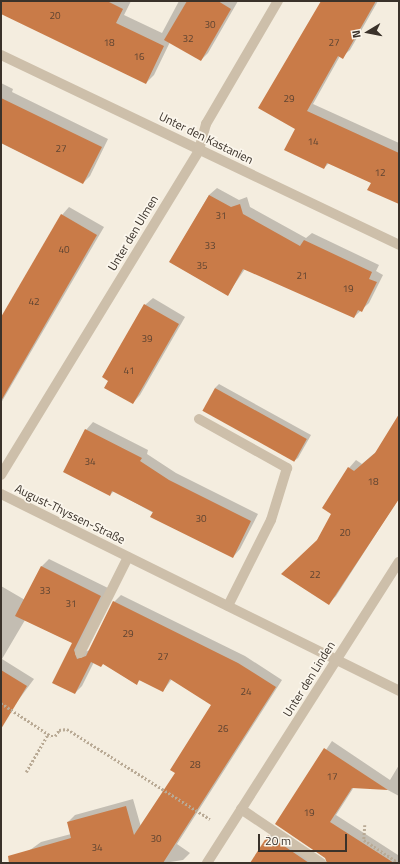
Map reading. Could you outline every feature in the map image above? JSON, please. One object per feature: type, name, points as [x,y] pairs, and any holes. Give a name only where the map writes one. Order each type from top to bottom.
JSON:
[{"type":"street","name":"Unter den Ulmen","points":[[1,475],[199,150],[206,124],[278,1]]},
{"type":"street","name":"Unter den Kastanien","points":[[1,55],[399,245]]},
{"type":"street","points":[[199,419],[287,468],[271,520],[228,606]]},
{"type":"street","name":"August-Thyssen-Straße","points":[[1,494],[399,691]]},
{"type":"street","name":"August-Thyssen-Straße","points":[[80,653],[128,556]]},
{"type":"street","name":"Unter den Linden","points":[[207,863],[399,562]]},
{"type":"street","points":[[241,809],[321,863]]},
{"type":"path","points":[[1,703],[48,734],[55,736],[59,730],[67,729],[228,830]]},
{"type":"path","points":[[26,772],[48,734]]},
{"type":"path","points":[[365,825],[364,840],[399,863]]},
{"type":"building","points":[[1,1],[107,1],[123,9],[116,23],[164,46],[146,84],[1,14]]},
{"type":"building","points":[[187,1],[218,1],[231,9],[201,61],[164,40]]},
{"type":"building","points":[[321,1],[376,1],[343,59],[338,56],[307,111],[399,153],[399,204],[367,190],[371,183],[327,163],[324,169],[284,150],[295,129],[258,108]]},
{"type":"building","points":[[1,98],[102,147],[83,184],[1,143]]},
{"type":"building","points":[[209,195],[231,207],[240,204],[243,214],[300,246],[304,240],[372,272],[369,279],[377,282],[362,312],[358,310],[354,318],[243,269],[228,296],[169,262]]},
{"type":"building","points":[[61,214],[97,235],[1,401],[1,317]]},
{"type":"building","points":[[144,304],[179,324],[133,404],[104,388],[108,381],[102,377]]},
{"type":"building","points":[[215,388],[307,439],[294,462],[202,411]]},
{"type":"building","points":[[399,414],[399,499],[329,605],[281,574],[317,540],[331,514],[322,508],[348,467],[354,471],[375,453]]},
{"type":"building","points":[[85,429],[142,458],[140,461],[169,480],[251,521],[233,558],[150,517],[153,512],[112,491],[110,496],[63,472]]},
{"type":"building","points":[[41,566],[101,596],[74,650],[77,659],[86,656],[113,601],[238,663],[276,687],[163,863],[9,863],[8,856],[71,838],[67,822],[126,806],[134,835],[175,773],[170,770],[211,705],[170,679],[163,692],[139,680],[137,685],[103,664],[101,667],[91,662],[75,694],[52,683],[72,643],[15,616]]},
{"type":"building","points":[[1,670],[27,686],[1,729]]},
{"type":"building","points":[[324,748],[388,790],[352,788],[330,822],[394,863],[327,863],[325,858],[275,824]]},
{"type":"building","points":[[268,835],[309,863],[250,863]]}]
